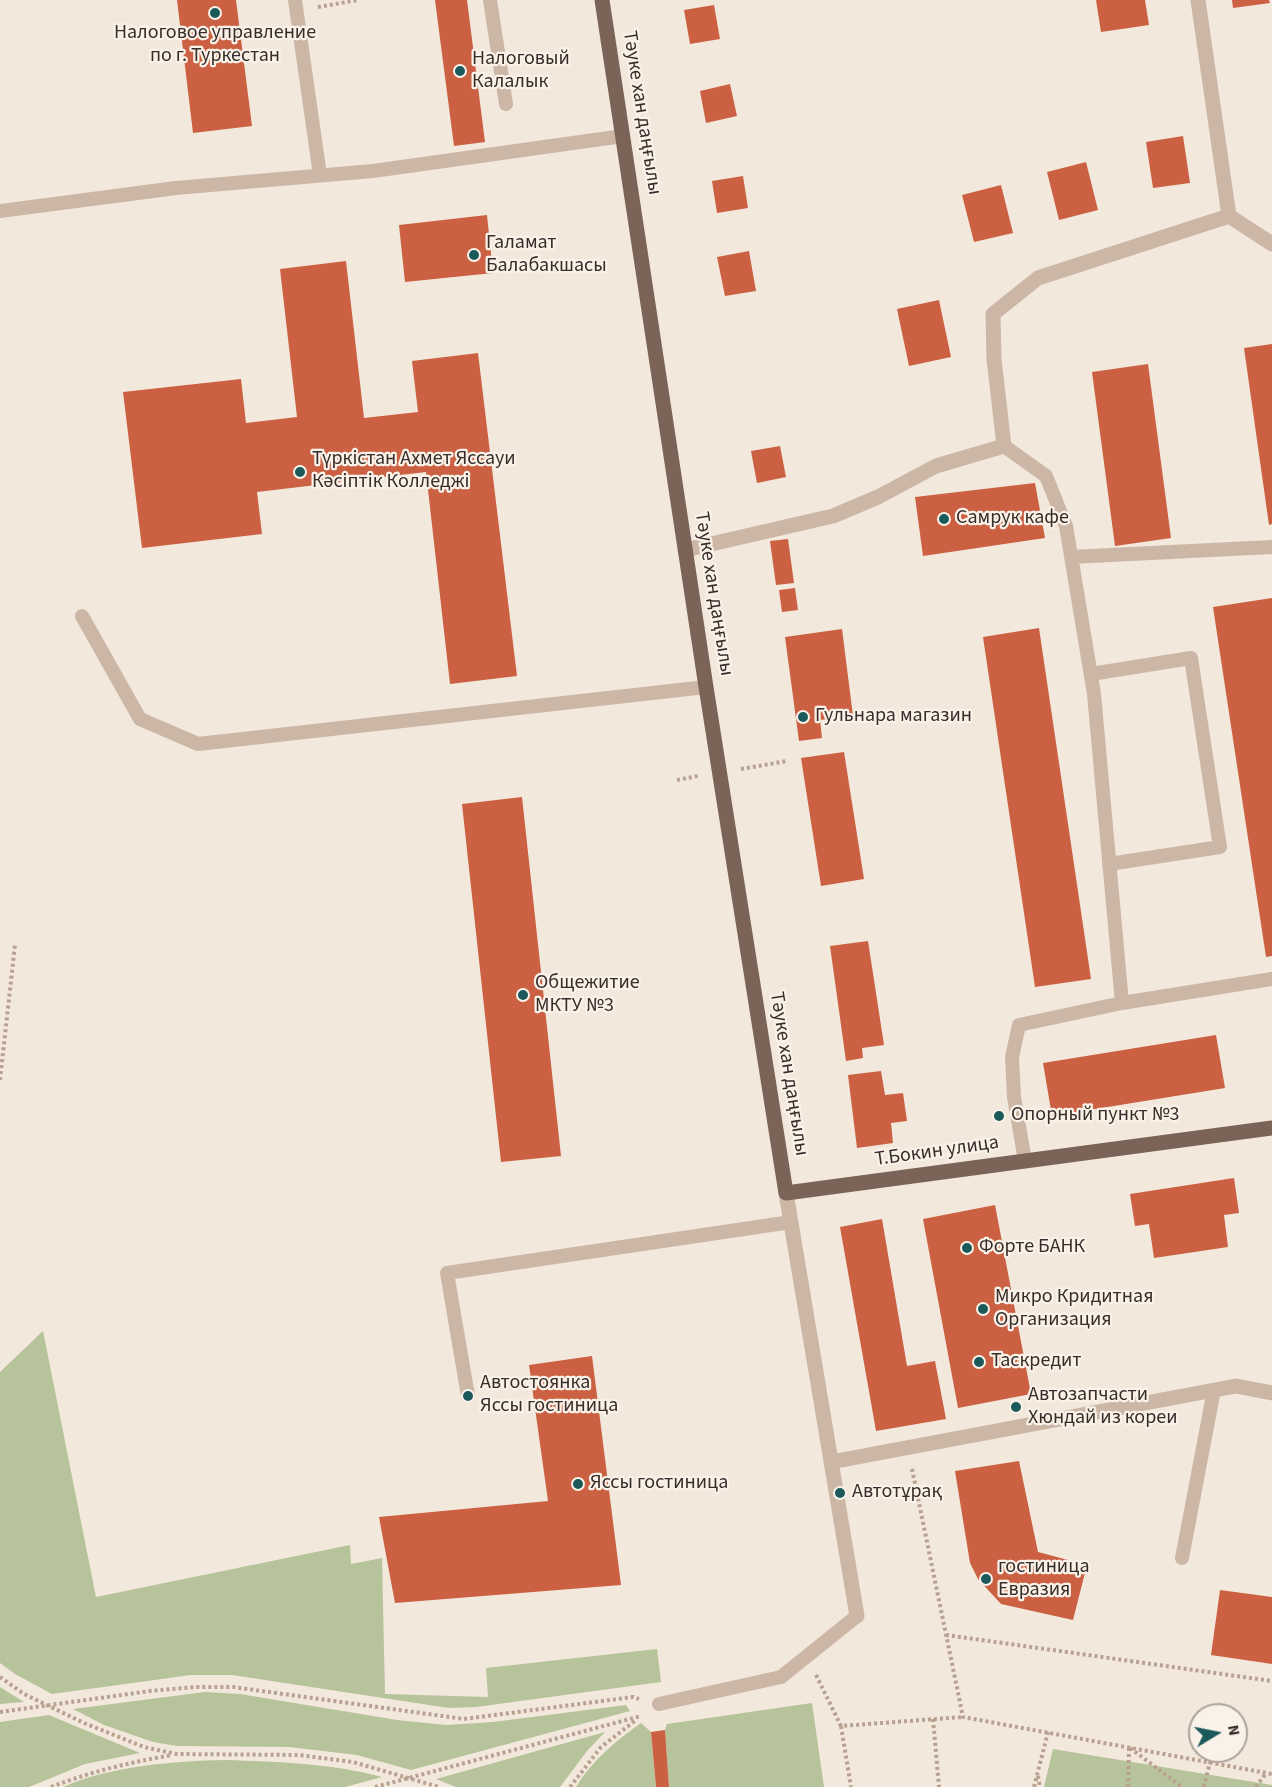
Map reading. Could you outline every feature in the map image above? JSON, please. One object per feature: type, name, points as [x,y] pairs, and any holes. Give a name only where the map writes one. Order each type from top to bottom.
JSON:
[{"type":"main road","name":"Тәуке хан даңғылы","points":[[602,0],[706,687],[786,1193]]},
{"type":"main road","name":"Т.Бокин улица","points":[[786,1193],[1272,1128]]},
{"type":"street","points":[[1198,0],[1229,216],[1272,244]]},
{"type":"street","points":[[685,550],[833,516],[878,497],[936,466],[1004,446],[993,359],[993,314],[1038,278],[1229,216]]},
{"type":"street","points":[[786,1193],[857,1616]]},
{"type":"street","points":[[831,1462],[1236,1386],[1272,1393]]},
{"type":"lane","points":[[490,0],[506,104]]},
{"type":"lane","points":[[296,5],[320,175]]},
{"type":"lane","points":[[0,211],[176,188],[374,171],[623,136]]},
{"type":"lane","points":[[1004,446],[1046,476],[1066,526],[1094,694],[1122,1003]]},
{"type":"lane","points":[[1071,556],[1272,547]]},
{"type":"lane","points":[[82,616],[140,719],[198,744],[706,687]]},
{"type":"lane","points":[[1091,674],[1191,658],[1220,847],[1109,864]]},
{"type":"lane","points":[[1025,1161],[1014,1097],[1012,1067],[1019,1025],[1122,1003],[1272,979]]},
{"type":"lane","points":[[468,1396],[447,1273],[791,1222]]},
{"type":"lane","points":[[1182,1558],[1214,1390]]},
{"type":"lane","points":[[659,1704],[780,1677],[857,1616]]},
{"type":"path","points":[[296,5],[358,0]]},
{"type":"path","points":[[0,1080],[15,945]]},
{"type":"path","points":[[908,1447],[963,1717]]},
{"type":"path","points":[[946,1635],[1272,1681]]},
{"type":"path","points":[[807,1657],[841,1726],[851,1787]]},
{"type":"path","points":[[0,1677],[24,1694],[84,1723],[144,1747],[176,1754]]},
{"type":"path","points":[[0,1712],[195,1687],[233,1687],[464,1719],[633,1697],[659,1704]]},
{"type":"path","points":[[570,1787],[602,1747],[659,1704]]},
{"type":"path","points":[[841,1726],[963,1717],[1188,1758]]},
{"type":"path","points":[[375,1787],[639,1718]]},
{"type":"path","points":[[933,1719],[939,1787]]},
{"type":"path","points":[[1034,1787],[1048,1732]]},
{"type":"path","points":[[1128,1787],[1129,1747]]},
{"type":"path","points":[[1129,1747],[1182,1787]]},
{"type":"path","points":[[51,1787],[127,1763],[176,1754],[299,1755],[353,1762],[439,1787]]},
{"type":"path","points":[[1204,1787],[1210,1763]]},
{"type":"path","points":[[1215,1763],[1272,1774]]},
{"type":"path","points":[[1038,1773],[1040,1787]]},
{"type":"path","points":[[1256,1787],[1266,1773]]},
{"type":"green space","points":[[43,1331],[96,1597],[350,1545],[351,1564],[382,1558],[385,1694],[488,1697],[486,1668],[657,1649],[661,1682],[476,1707],[449,1708],[232,1675],[191,1675],[52,1694],[15,1674],[0,1663],[0,1372]]},
{"type":"green space","points":[[0,1687],[24,1702],[0,1704]]},
{"type":"green space","points":[[205,1692],[240,1694],[397,1720],[446,1725],[493,1722],[626,1705],[630,1711],[411,1770],[357,1755],[289,1747],[177,1746],[153,1742],[104,1725],[73,1709]]},
{"type":"green space","points":[[812,1703],[824,1787],[669,1787],[665,1730],[667,1724]]},
{"type":"green space","points":[[49,1715],[140,1753],[85,1764],[29,1787],[0,1787],[0,1722]]},
{"type":"green space","points":[[641,1723],[651,1732],[656,1787],[576,1787],[589,1768],[605,1752]]},
{"type":"green space","points":[[605,1732],[587,1751],[560,1787],[456,1787],[436,1779]]},
{"type":"green space","points":[[1053,1749],[1272,1785],[1272,1787],[1044,1787]]},
{"type":"green space","points":[[225,1760],[324,1766],[382,1777],[345,1787],[63,1787],[122,1769],[164,1763]]},
{"type":"building","points":[[177,0],[236,0],[252,126],[193,133]]},
{"type":"building","name":"Налоговый Калалык","points":[[435,0],[467,0],[485,142],[454,146]]},
{"type":"building","points":[[1096,0],[1145,0],[1149,25],[1101,32]]},
{"type":"building","points":[[1232,0],[1269,0],[1270,3],[1233,8]]},
{"type":"building","points":[[714,5],[720,39],[690,44],[684,10]]},
{"type":"building","points":[[730,84],[737,116],[706,123],[700,91]]},
{"type":"building","points":[[1183,136],[1190,183],[1153,188],[1146,142]]},
{"type":"building","points":[[1086,162],[1098,210],[1059,220],[1047,172]]},
{"type":"building","points":[[743,176],[748,208],[717,213],[712,181]]},
{"type":"building","points":[[1001,185],[1013,233],[974,242],[962,195]]},
{"type":"building","points":[[487,215],[493,273],[405,282],[399,225]]},
{"type":"building","points":[[749,251],[756,291],[725,296],[717,257]]},
{"type":"building","points":[[346,261],[364,418],[418,412],[412,361],[478,353],[517,676],[450,684],[426,472],[257,492],[262,534],[142,548],[123,392],[241,379],[246,423],[297,417],[280,269]]},
{"type":"building","points":[[939,300],[951,357],[909,366],[897,309]]},
{"type":"building","points":[[1272,344],[1272,524],[1269,525],[1244,348]]},
{"type":"building","points":[[1148,364],[1171,538],[1115,546],[1092,372]]},
{"type":"building","points":[[780,446],[786,477],[757,483],[751,451]]},
{"type":"building","points":[[1035,483],[1045,538],[923,556],[915,497]]},
{"type":"building","points":[[788,539],[794,583],[776,585],[770,541]]},
{"type":"building","points":[[795,588],[798,610],[782,612],[779,590]]},
{"type":"building","points":[[1272,598],[1272,956],[1266,957],[1213,607]]},
{"type":"building","points":[[1039,628],[1091,979],[1035,987],[983,637]]},
{"type":"building","points":[[842,629],[853,716],[820,720],[822,738],[799,741],[785,637]]},
{"type":"building","points":[[844,752],[864,879],[821,886],[801,758]]},
{"type":"building","points":[[522,797],[561,1156],[501,1162],[462,804]]},
{"type":"building","points":[[868,941],[884,1045],[862,1048],[863,1058],[846,1061],[830,946]]},
{"type":"building","points":[[1216,1035],[1225,1088],[1052,1116],[1043,1063]]},
{"type":"building","points":[[881,1071],[885,1095],[903,1093],[907,1121],[891,1123],[893,1143],[857,1148],[848,1075]]},
{"type":"building","points":[[1234,1178],[1239,1213],[1224,1215],[1228,1247],[1154,1258],[1149,1224],[1135,1226],[1130,1194]]},
{"type":"building","points":[[995,1205],[1031,1394],[958,1408],[923,1219]]},
{"type":"building","points":[[882,1219],[907,1366],[935,1361],[946,1419],[876,1431],[840,1227]]},
{"type":"building","points":[[592,1356],[621,1585],[395,1603],[379,1517],[548,1501],[529,1365]]},
{"type":"building","name":"гостиница Евразия","points":[[1019,1461],[1038,1552],[1087,1565],[1073,1620],[1001,1604],[978,1579],[970,1563],[955,1471]]},
{"type":"building","points":[[1220,1590],[1272,1597],[1272,1664],[1211,1655]]},
{"type":"building","points":[[665,1730],[669,1787],[656,1787],[651,1732]]},
{"type":"place","name":"Налоговое управление по г. Туркестан","points":[[215,13]]},
{"type":"place","name":"Налоговый Калалык","points":[[460,71]]},
{"type":"place","name":"Галамат Балабакшасы","points":[[474,255]]},
{"type":"place","name":"Түркістан Ахмет Яссауи Кәсіптік Колледжі","points":[[300,472]]},
{"type":"place","name":"Самрук кафе","points":[[944,519]]},
{"type":"place","name":"Гульнара магазин","points":[[803,717]]},
{"type":"place","name":"Общежитие МКТУ №3","points":[[523,995]]},
{"type":"place","name":"Опорный пункт №3","points":[[999,1116]]},
{"type":"place","name":"Форте БАНК","points":[[967,1248]]},
{"type":"place","name":"Микро Кридитная Организация","points":[[983,1309]]},
{"type":"place","name":"Таскредит","points":[[979,1362]]},
{"type":"place","name":"Автостоянка Яссы гостиница","points":[[468,1396]]},
{"type":"place","name":"Автозапчасти Хюндай из кореи","points":[[1016,1407]]},
{"type":"place","name":"Яссы гостиница","points":[[578,1484]]},
{"type":"place","name":"Автотұрақ","points":[[840,1493]]},
{"type":"place","name":"гостиница Евразия","points":[[986,1579]]}]
